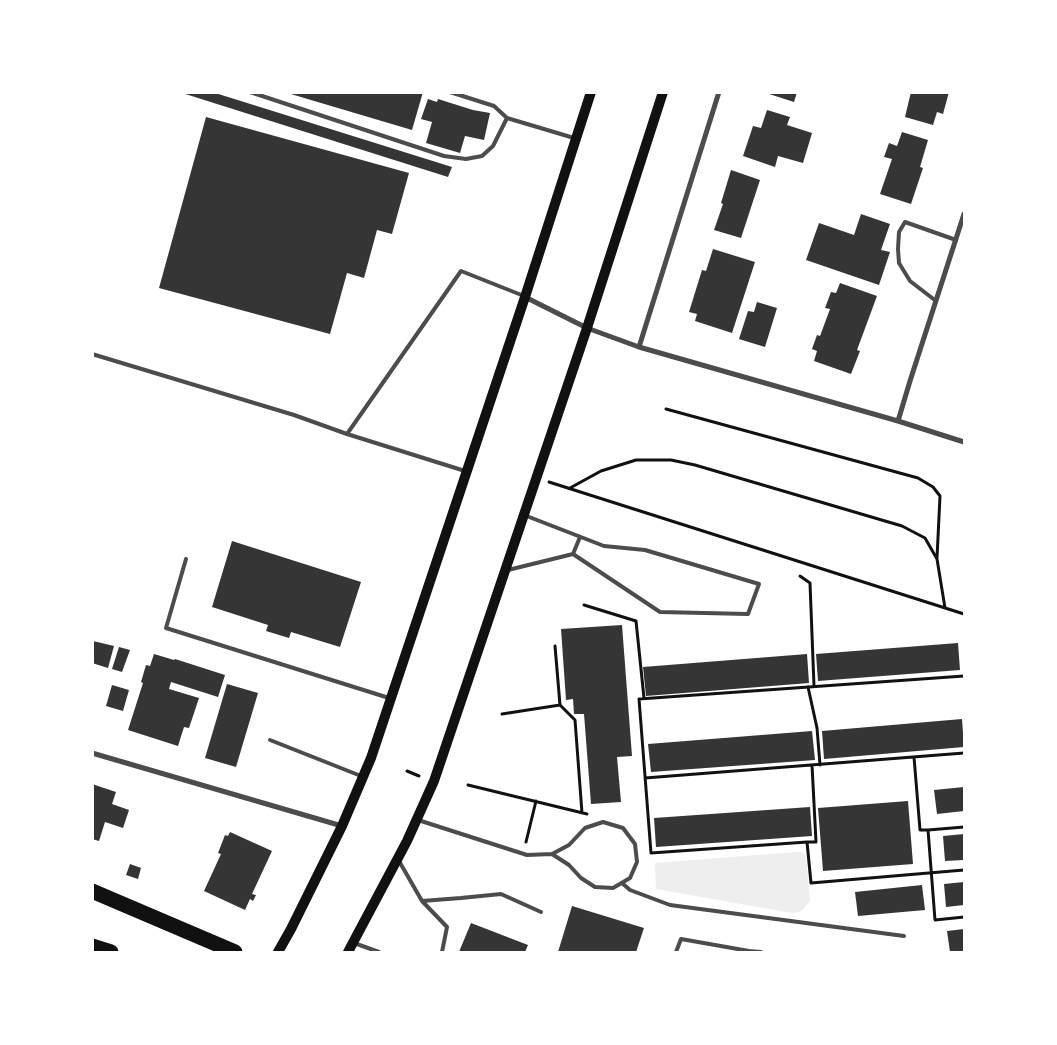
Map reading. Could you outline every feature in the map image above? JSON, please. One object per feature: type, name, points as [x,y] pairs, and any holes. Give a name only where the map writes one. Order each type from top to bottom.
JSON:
[{"type":"highway","points":[[92,891],[235,952]]},
{"type":"highway","points":[[92,946],[111,952]]},
{"type":"main road","points":[[278,952],[342,826],[371,758],[592,92]]},
{"type":"main road","points":[[348,952],[398,859],[434,781],[587,328],[663,92]]},
{"type":"street","points":[[640,347],[719,92]]},
{"type":"street","points":[[898,421],[964,214]]},
{"type":"street","points":[[525,297],[587,328],[640,347],[898,421],[964,442]]},
{"type":"street","points":[[92,753],[342,826]]},
{"type":"lane","points":[[250,92],[444,156],[466,160],[482,156],[493,146],[507,118]]},
{"type":"lane","points":[[450,92],[494,106],[507,118],[576,138]]},
{"type":"lane","points":[[936,301],[910,281],[900,263],[898,248],[899,232],[904,222],[956,240]]},
{"type":"lane","points":[[347,434],[461,271],[525,297]]},
{"type":"lane","points":[[92,354],[294,415],[467,472]]},
{"type":"lane","points":[[505,571],[573,554],[660,612],[748,614],[759,584],[645,550],[604,546],[524,515]]},
{"type":"lane","points":[[573,554],[580,537]]},
{"type":"lane","points":[[186,559],[166,628],[391,699]]},
{"type":"lane","points":[[270,740],[364,777]]},
{"type":"lane","points":[[416,820],[527,855],[552,854],[569,844],[585,828],[603,822],[623,828],[635,844],[637,862],[630,878],[622,883],[613,888],[595,888],[581,878],[569,865],[552,854]]},
{"type":"lane","points":[[398,859],[422,900],[447,927],[442,952]]},
{"type":"lane","points":[[622,883],[630,890],[670,906],[904,936]]},
{"type":"lane","points":[[422,900],[501,894],[540,912]]},
{"type":"lane","points":[[676,952],[681,938],[749,952],[761,952]]},
{"type":"lane","points":[[354,943],[380,952]]},
{"type":"path","points":[[666,409],[918,478],[933,486],[940,496],[937,559],[945,608]]},
{"type":"path","points":[[570,489],[601,471],[636,460],[671,460],[695,465],[902,526],[925,538],[937,559]]},
{"type":"path","points":[[537,478],[964,614]]},
{"type":"path","points":[[800,576],[810,583],[814,686]]},
{"type":"path","points":[[584,605],[636,621],[644,698]]},
{"type":"path","points":[[555,646],[560,706],[575,720],[582,812]]},
{"type":"path","points":[[812,765],[816,842],[651,853],[640,699],[964,676]]},
{"type":"path","points":[[808,687],[817,728],[820,765]]},
{"type":"path","points":[[502,714],[560,706]]},
{"type":"path","points":[[646,778],[964,753]]},
{"type":"path","points":[[914,757],[920,830],[964,827]]},
{"type":"path","points":[[407,771],[420,776]]},
{"type":"path","points":[[468,785],[588,814]]},
{"type":"path","points":[[524,854],[536,801]]},
{"type":"path","points":[[928,830],[936,920],[964,917]]},
{"type":"path","points":[[645,833],[650,841]]},
{"type":"path","points":[[807,842],[811,883],[964,870]]},
{"type":"shaded area","points":[[802,852],[806,856],[810,901],[799,912],[792,913],[656,889],[655,863]]},
{"type":"building","points":[[179,92],[212,92],[452,167],[448,177]]},
{"type":"building","points":[[284,92],[423,92],[412,130]]},
{"type":"building","points":[[763,92],[797,92],[794,102]]},
{"type":"building","points":[[911,92],[949,92],[943,114],[937,112],[933,125],[905,117]]},
{"type":"building","points":[[428,99],[437,102],[438,99],[473,110],[490,113],[484,140],[465,136],[460,153],[426,143],[432,122],[421,119]]},
{"type":"building","points":[[767,110],[790,117],[787,125],[812,133],[803,163],[778,156],[775,167],[743,156],[753,126],[761,128]]},
{"type":"building","points":[[206,117],[409,173],[392,234],[377,230],[364,278],[347,273],[330,334],[159,288]]},
{"type":"building","points":[[902,132],[928,140],[920,167],[923,168],[911,204],[880,194],[892,159],[884,157],[889,143],[897,146]]},
{"type":"building","points":[[731,170],[760,180],[741,238],[714,230],[723,204],[721,203]]},
{"type":"building","points":[[861,214],[890,224],[881,250],[890,252],[879,285],[806,260],[819,223],[854,235]]},
{"type":"building","points":[[713,249],[755,262],[732,333],[695,321],[697,314],[689,312],[702,270],[706,271]]},
{"type":"building","points":[[840,283],[877,296],[857,350],[860,351],[851,374],[814,361],[817,351],[812,349],[817,335],[820,336],[830,309],[825,308],[831,292],[836,293]]},
{"type":"building","points":[[757,302],[777,308],[765,347],[739,339],[748,311],[754,312]]},
{"type":"building","points":[[232,541],[361,582],[340,647],[291,632],[289,638],[266,631],[268,625],[212,607]]},
{"type":"building","points":[[622,625],[632,756],[617,757],[621,802],[591,804],[584,714],[574,714],[573,699],[566,700],[561,629]]},
{"type":"building","points":[[93,641],[114,646],[108,668],[92,663]]},
{"type":"building","points":[[958,643],[960,670],[818,681],[816,654]]},
{"type":"building","points":[[119,647],[130,650],[122,672],[112,669]]},
{"type":"building","points":[[154,654],[225,675],[218,697],[171,682],[169,689],[199,698],[189,728],[184,727],[178,746],[128,730],[143,683],[141,682],[146,665],[150,666]]},
{"type":"building","points":[[807,654],[809,683],[646,696],[643,667]]},
{"type":"building","points":[[227,684],[258,693],[236,767],[205,758]]},
{"type":"building","points":[[112,685],[129,690],[123,711],[106,706]]},
{"type":"building","points":[[962,719],[964,747],[824,759],[822,731]]},
{"type":"building","points":[[812,731],[815,760],[651,772],[648,744]]},
{"type":"building","points":[[92,784],[116,792],[112,804],[129,810],[123,828],[105,822],[99,841],[92,839]]},
{"type":"building","points":[[964,787],[964,811],[937,814],[934,790]]},
{"type":"building","points":[[908,801],[913,864],[823,871],[818,808]]},
{"type":"building","points":[[810,807],[812,836],[656,847],[654,818]]},
{"type":"building","points":[[230,832],[272,851],[252,894],[256,895],[253,901],[250,899],[245,910],[204,891],[221,854],[218,853],[225,835],[228,836]]},
{"type":"building","points":[[964,834],[964,860],[945,861],[943,836]]},
{"type":"building","points":[[130,864],[141,868],[138,879],[126,875]]},
{"type":"building","points":[[964,882],[964,905],[946,907],[944,884]]},
{"type":"building","points":[[922,885],[925,910],[858,916],[855,892]]},
{"type":"building","points":[[572,906],[644,928],[636,952],[558,952]]},
{"type":"building","points":[[471,923],[528,945],[525,952],[459,952]]},
{"type":"building","points":[[964,929],[964,952],[950,952],[947,931]]}]
